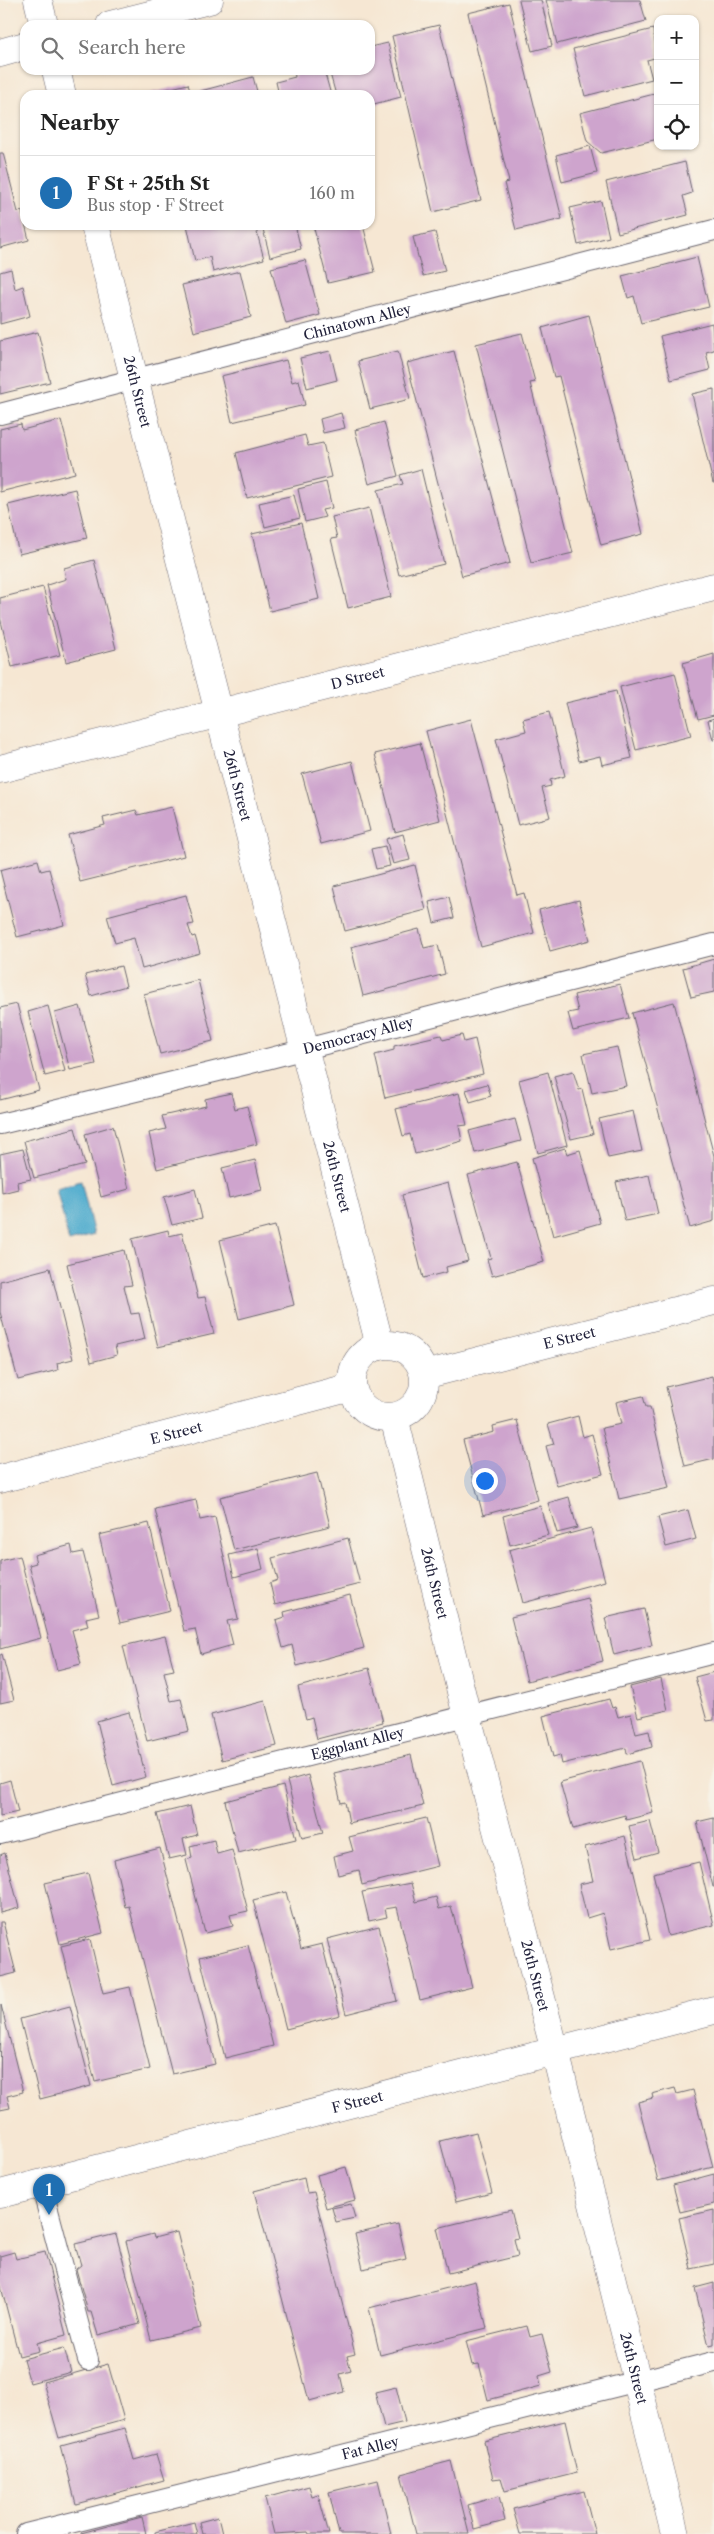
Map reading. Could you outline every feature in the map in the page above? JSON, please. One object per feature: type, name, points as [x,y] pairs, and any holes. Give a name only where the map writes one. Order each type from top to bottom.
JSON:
[{"type":"street","points":[[38,0],[43,20]]},
{"type":"street","points":[[130,20],[209,0]]},
{"type":"street","points":[[0,53],[20,47]]},
{"type":"street","points":[[57,75],[61,90]]},
{"type":"street","name":"26th Street","points":[[96,230],[380,1346]]},
{"type":"street","name":"D Street","points":[[0,769],[714,587]]},
{"type":"street","name":"E Street","points":[[424,1375],[714,1302]]},
{"type":"street","points":[[395,1345],[408,1350],[419,1361],[424,1375],[424,1389],[418,1402],[408,1412],[394,1417],[380,1417],[367,1411],[357,1401],[352,1387],[354,1369],[358,1360],[371,1348],[380,1346],[395,1345]]},
{"type":"street","name":"E Street","points":[[0,1479],[352,1387]]},
{"type":"street","name":"26th Street","points":[[394,1417],[467,1716],[554,2051],[675,2534]]},
{"type":"street","name":"F Street","points":[[0,2194],[714,2010]]},
{"type":"lane","name":"Chinatown Alley","points":[[0,414],[135,381],[714,230]]},
{"type":"lane","name":"Democracy Alley","points":[[0,1124],[305,1049],[714,944]]},
{"type":"lane","name":"Eggplant Alley","points":[[0,1834],[714,1653]]},
{"type":"lane","points":[[41,2184],[88,2360]]},
{"type":"lane","name":"Fat Alley","points":[[26,2534],[714,2362]]},
{"type":"water","points":[[81,1181],[94,1235],[69,1242],[56,1188]]},
{"type":"building","points":[[519,0],[541,0],[552,46],[532,51]]},
{"type":"building","points":[[546,0],[640,0],[646,21],[557,44]]},
{"type":"building","points":[[509,3],[562,219],[516,230],[504,183],[509,182],[468,13]]},
{"type":"building","points":[[439,25],[481,200],[433,212],[392,36]]},
{"type":"building","points":[[653,29],[654,58],[647,60],[652,79],[585,96],[573,49]]},
{"type":"building","points":[[388,43],[401,97],[375,104],[375,90],[335,90],[330,75],[375,75],[375,46]]},
{"type":"building","points":[[295,75],[325,75],[330,90],[278,90],[276,82],[295,77]]},
{"type":"building","points":[[253,77],[257,90],[204,90]]},
{"type":"building","points":[[188,84],[190,90],[163,90]]},
{"type":"building","points":[[654,94],[654,140],[601,153],[587,141],[580,113]]},
{"type":"building","points":[[590,146],[597,173],[562,182],[556,155]]},
{"type":"building","points":[[0,153],[3,153],[18,212],[20,212],[20,230],[27,230],[29,240],[0,248]]},
{"type":"building","points":[[685,162],[692,193],[683,196],[688,215],[618,233],[606,182]]},
{"type":"building","points":[[601,201],[609,237],[578,245],[570,208]]},
{"type":"building","points":[[188,230],[256,230],[264,259],[213,272],[210,257],[195,261]]},
{"type":"building","points":[[263,230],[296,230],[301,249],[270,257]]},
{"type":"building","points":[[314,230],[364,230],[375,272],[328,283]]},
{"type":"building","points":[[435,232],[445,271],[423,276],[413,237]]},
{"type":"building","points":[[697,257],[709,307],[641,323],[634,296],[628,298],[622,276]]},
{"type":"building","points":[[305,260],[320,315],[286,324],[271,268]]},
{"type":"building","points":[[11,269],[15,289],[23,286],[30,316],[0,324],[0,272]]},
{"type":"building","points":[[240,271],[251,317],[194,332],[182,285]]},
{"type":"building","points":[[589,315],[643,534],[601,545],[559,376],[554,377],[542,328]]},
{"type":"building","points":[[712,323],[714,350],[706,352],[710,370],[671,380],[660,336]]},
{"type":"building","points":[[38,332],[50,382],[0,394],[0,341]]},
{"type":"building","points":[[522,333],[535,382],[530,383],[573,553],[531,563],[476,344]]},
{"type":"building","points":[[330,351],[337,380],[307,388],[300,358]]},
{"type":"building","points":[[398,351],[410,399],[370,409],[358,361]]},
{"type":"building","points":[[454,351],[510,563],[462,576],[407,363]]},
{"type":"building","points":[[286,360],[292,382],[299,380],[305,405],[232,422],[221,376]]},
{"type":"building","points":[[714,389],[714,483],[713,483],[692,394]]},
{"type":"building","points":[[341,413],[345,428],[323,433],[320,419]]},
{"type":"building","points":[[61,420],[75,473],[0,492],[0,429],[21,424],[22,430]]},
{"type":"building","points":[[384,422],[398,476],[369,484],[355,430]]},
{"type":"building","points":[[305,435],[308,446],[323,443],[331,477],[247,498],[236,453]]},
{"type":"building","points":[[421,469],[444,564],[399,575],[378,490],[403,484],[400,475]]},
{"type":"building","points":[[326,482],[332,508],[322,510],[325,517],[305,522],[298,489]]},
{"type":"building","points":[[75,489],[87,538],[19,554],[8,505]]},
{"type":"building","points":[[294,495],[300,518],[265,527],[259,503]]},
{"type":"building","points":[[369,508],[391,597],[348,608],[331,539],[337,538],[332,517]]},
{"type":"building","points":[[301,523],[319,599],[270,611],[252,534]]},
{"type":"building","points":[[94,560],[116,649],[66,662],[47,585],[66,579],[64,568]]},
{"type":"building","points":[[43,587],[60,655],[12,667],[0,617],[0,598]]},
{"type":"building","points":[[714,654],[714,715],[698,719],[683,663]]},
{"type":"building","points":[[675,673],[691,736],[636,750],[620,687]]},
{"type":"building","points":[[616,691],[632,758],[602,765],[600,756],[579,761],[565,703]]},
{"type":"building","points":[[549,712],[565,776],[550,780],[551,786],[542,788],[550,817],[518,825],[496,739],[526,731],[523,719]]},
{"type":"building","points":[[714,718],[714,740],[713,740],[708,720]]},
{"type":"building","points":[[471,719],[517,895],[524,893],[534,933],[481,947],[426,731]]},
{"type":"building","points":[[420,743],[440,820],[395,832],[375,754]]},
{"type":"building","points":[[352,761],[370,831],[321,844],[302,774]]},
{"type":"building","points":[[172,807],[184,856],[80,882],[68,835],[105,825],[103,818],[136,810],[138,815]]},
{"type":"building","points":[[403,834],[410,860],[393,864],[386,839]]},
{"type":"building","points":[[385,846],[390,866],[376,869],[371,849]]},
{"type":"building","points":[[38,860],[41,871],[49,869],[64,925],[17,937],[0,870]]},
{"type":"building","points":[[415,865],[426,910],[345,931],[334,886]]},
{"type":"building","points":[[186,895],[194,924],[188,925],[192,937],[195,936],[200,953],[142,969],[134,938],[115,943],[107,916]]},
{"type":"building","points":[[449,897],[454,918],[434,923],[429,902]]},
{"type":"building","points":[[579,900],[590,940],[550,951],[539,910]]},
{"type":"building","points":[[419,929],[424,948],[438,945],[445,974],[363,996],[351,947]]},
{"type":"building","points":[[714,959],[714,992],[691,997],[683,968]]},
{"type":"building","points":[[121,966],[126,986],[91,996],[85,975]]},
{"type":"building","points":[[198,980],[213,1041],[160,1054],[144,994]]},
{"type":"building","points":[[620,984],[629,1018],[573,1031],[568,1013],[578,1011],[574,995]]},
{"type":"building","points":[[674,1002],[714,1156],[714,1221],[690,1228],[632,1013]]},
{"type":"building","points":[[17,1004],[39,1090],[0,1100],[0,1008]]},
{"type":"building","points":[[48,1006],[65,1071],[45,1076],[28,1012]]},
{"type":"building","points":[[80,1006],[96,1064],[70,1070],[55,1013]]},
{"type":"building","points":[[441,1035],[443,1040],[462,1035],[464,1042],[475,1039],[483,1074],[385,1098],[375,1055],[394,1050],[394,1046]]},
{"type":"building","points":[[617,1047],[626,1086],[592,1093],[583,1054]]},
{"type":"building","points":[[573,1071],[579,1090],[582,1089],[593,1134],[571,1139],[554,1076]]},
{"type":"building","points":[[548,1072],[567,1145],[538,1153],[519,1080]]},
{"type":"building","points":[[487,1084],[491,1096],[470,1102],[466,1090]]},
{"type":"building","points":[[231,1093],[235,1109],[247,1106],[257,1144],[157,1169],[149,1133],[166,1129],[162,1116],[206,1106],[205,1099]]},
{"type":"building","points":[[459,1093],[467,1125],[459,1126],[462,1141],[415,1154],[410,1134],[403,1136],[396,1109]]},
{"type":"building","points":[[633,1111],[642,1151],[608,1158],[599,1119]]},
{"type":"building","points":[[515,1119],[521,1141],[475,1153],[469,1131]]},
{"type":"building","points":[[113,1126],[129,1189],[101,1197],[85,1134]]},
{"type":"building","points":[[75,1128],[85,1165],[34,1178],[24,1141]]},
{"type":"building","points":[[565,1148],[567,1154],[580,1150],[600,1223],[553,1236],[532,1158]]},
{"type":"building","points":[[23,1149],[31,1179],[17,1182],[18,1189],[2,1193],[0,1154]]},
{"type":"building","points":[[255,1160],[262,1190],[229,1198],[222,1168]]},
{"type":"building","points":[[517,1162],[544,1262],[492,1276],[487,1259],[491,1258],[468,1175]]},
{"type":"building","points":[[649,1175],[658,1214],[625,1221],[616,1182]]},
{"type":"building","points":[[448,1183],[468,1261],[446,1267],[447,1272],[423,1278],[402,1195]]},
{"type":"building","points":[[195,1189],[202,1218],[172,1225],[164,1197]]},
{"type":"building","points":[[275,1226],[294,1305],[239,1319],[220,1240]]},
{"type":"building","points":[[168,1230],[169,1236],[182,1233],[198,1298],[205,1297],[214,1334],[158,1347],[132,1239]]},
{"type":"building","points":[[124,1250],[132,1285],[124,1286],[131,1314],[139,1313],[145,1339],[115,1346],[117,1355],[91,1362],[67,1264]]},
{"type":"building","points":[[50,1268],[73,1359],[57,1363],[58,1370],[18,1380],[0,1312],[0,1281]]},
{"type":"building","points":[[712,1376],[714,1386],[714,1459],[685,1466],[666,1387]]},
{"type":"building","points":[[643,1396],[646,1407],[650,1407],[669,1488],[619,1499],[602,1428],[621,1424],[616,1402]]},
{"type":"building","points":[[578,1416],[583,1437],[592,1434],[603,1474],[557,1486],[546,1446],[554,1444],[548,1424]]},
{"type":"building","points":[[517,1420],[538,1500],[483,1515],[463,1440],[494,1432],[493,1426]]},
{"type":"building","points":[[317,1473],[330,1526],[234,1550],[220,1497]]},
{"type":"building","points":[[569,1497],[577,1528],[557,1533],[548,1503]]},
{"type":"building","points":[[196,1500],[200,1520],[215,1517],[238,1619],[227,1621],[233,1645],[201,1654],[195,1629],[184,1631],[155,1509]]},
{"type":"building","points":[[540,1506],[548,1535],[510,1545],[503,1516]]},
{"type":"building","points":[[688,1510],[696,1539],[666,1547],[658,1517]]},
{"type":"building","points":[[149,1523],[170,1611],[120,1623],[99,1535]]},
{"type":"building","points":[[591,1528],[605,1581],[523,1603],[509,1550]]},
{"type":"building","points":[[348,1538],[360,1584],[275,1605],[270,1583],[278,1580],[272,1558]]},
{"type":"building","points":[[71,1545],[73,1554],[83,1552],[99,1615],[86,1618],[88,1626],[72,1630],[81,1664],[57,1670],[29,1565],[36,1563],[34,1555]]},
{"type":"building","points":[[258,1548],[263,1569],[234,1577],[229,1555]]},
{"type":"building","points":[[20,1556],[41,1638],[0,1649],[0,1561]]},
{"type":"building","points":[[350,1595],[364,1648],[297,1666],[292,1645],[283,1648],[276,1620],[285,1617],[284,1612]]},
{"type":"building","points":[[588,1598],[603,1661],[527,1681],[511,1617]]},
{"type":"building","points":[[644,1609],[652,1645],[614,1655],[605,1618]]},
{"type":"building","points":[[165,1636],[174,1670],[164,1672],[171,1701],[181,1699],[189,1731],[147,1741],[123,1646]]},
{"type":"building","points":[[2,1654],[14,1700],[0,1703],[0,1655]]},
{"type":"building","points":[[369,1668],[383,1722],[317,1739],[312,1717],[306,1719],[298,1687]]},
{"type":"building","points":[[714,1672],[714,1720],[707,1721],[695,1677]]},
{"type":"building","points":[[661,1679],[668,1710],[638,1717],[630,1687]]},
{"type":"building","points":[[609,1699],[612,1708],[615,1707],[618,1717],[631,1714],[636,1734],[649,1731],[652,1747],[627,1754],[626,1748],[562,1764],[560,1755],[553,1757],[543,1716]]},
{"type":"building","points":[[265,1701],[277,1746],[222,1760],[211,1715]]},
{"type":"building","points":[[129,1712],[146,1777],[113,1786],[97,1721]]},
{"type":"building","points":[[411,1755],[423,1806],[349,1823],[345,1802],[341,1803],[334,1773]]},
{"type":"building","points":[[640,1761],[653,1813],[626,1820],[625,1815],[573,1829],[560,1782]]},
{"type":"building","points":[[308,1775],[323,1833],[302,1838],[287,1781]]},
{"type":"building","points":[[10,1780],[18,1812],[0,1816],[0,1783]]},
{"type":"building","points":[[283,1786],[296,1839],[238,1853],[225,1801]]},
{"type":"building","points":[[190,1806],[197,1835],[183,1839],[187,1855],[169,1859],[157,1814]]},
{"type":"building","points":[[426,1818],[438,1866],[362,1885],[359,1870],[338,1875],[334,1856],[353,1851],[349,1837]]},
{"type":"building","points":[[714,1818],[714,1887],[713,1887],[697,1822]]},
{"type":"building","points":[[650,1821],[658,1852],[637,1858],[629,1826]]},
{"type":"building","points":[[625,1836],[650,1940],[611,1949],[603,1913],[587,1918],[579,1884],[593,1881],[585,1847]]},
{"type":"building","points":[[214,1840],[217,1854],[232,1850],[248,1911],[230,1915],[233,1926],[205,1933],[186,1860],[192,1858],[190,1846]]},
{"type":"building","points":[[160,1848],[215,2064],[172,2074],[129,1906],[125,1907],[114,1860]]},
{"type":"building","points":[[5,1853],[19,1908],[0,1913],[0,1855]]},
{"type":"building","points":[[699,1862],[714,1925],[668,1936],[653,1873]]},
{"type":"building","points":[[88,1873],[103,1933],[60,1944],[45,1883]]},
{"type":"building","points":[[411,1883],[416,1902],[436,1897],[439,1909],[451,1906],[472,1987],[420,2000],[397,1907],[385,1909],[387,1917],[369,1921],[362,1892]]},
{"type":"building","points":[[286,1892],[301,1949],[322,1944],[340,2015],[286,2029],[253,1900]]},
{"type":"building","points":[[0,1922],[3,1922],[16,1973],[0,1977]]},
{"type":"building","points":[[379,1926],[397,2001],[346,2014],[327,1939]]},
{"type":"building","points":[[90,1939],[103,1993],[130,1987],[150,2069],[95,2082],[61,1946]]},
{"type":"building","points":[[248,1945],[273,2046],[225,2058],[200,1957]]},
{"type":"building","points":[[1,2005],[23,2092],[7,2096],[10,2108],[0,2110]]},
{"type":"building","points":[[70,2006],[91,2086],[40,2099],[20,2019]]},
{"type":"building","points":[[675,2088],[677,2094],[693,2090],[713,2167],[658,2181],[638,2102],[653,2098],[652,2094]]},
{"type":"building","points":[[476,2132],[492,2193],[456,2202],[440,2141]]},
{"type":"building","points":[[346,2167],[355,2200],[326,2208],[317,2175]]},
{"type":"building","points":[[714,2174],[714,2204],[680,2212],[673,2185]]},
{"type":"building","points":[[304,2178],[307,2193],[314,2192],[355,2354],[347,2356],[351,2371],[340,2374],[344,2392],[309,2401],[254,2191]]},
{"type":"building","points":[[351,2204],[355,2218],[336,2222],[332,2208]]},
{"type":"building","points":[[511,2210],[518,2238],[514,2239],[518,2256],[448,2273],[437,2228]]},
{"type":"building","points":[[714,2210],[714,2264],[691,2269],[679,2218]]},
{"type":"building","points":[[398,2224],[406,2259],[363,2269],[355,2234]]},
{"type":"building","points":[[177,2232],[201,2328],[151,2340],[126,2241],[153,2234],[154,2238]]},
{"type":"building","points":[[116,2234],[140,2324],[98,2335],[91,2312],[88,2312],[76,2269],[81,2265],[75,2244]]},
{"type":"building","points":[[14,2252],[16,2259],[45,2252],[66,2335],[37,2343],[39,2351],[19,2356],[0,2283],[0,2256]]},
{"type":"building","points":[[475,2281],[487,2328],[380,2355],[369,2308]]},
{"type":"building","points":[[714,2283],[714,2345],[709,2346],[695,2288]]},
{"type":"building","points":[[527,2326],[530,2337],[542,2334],[552,2372],[539,2376],[541,2386],[488,2400],[479,2364],[472,2365],[466,2341]]},
{"type":"building","points":[[64,2348],[71,2372],[30,2383],[23,2359]]},
{"type":"building","points":[[108,2364],[124,2420],[59,2438],[43,2382]]},
{"type":"building","points":[[396,2387],[405,2422],[384,2427],[375,2392]]},
{"type":"building","points":[[565,2421],[577,2473],[505,2491],[501,2478],[493,2479],[484,2441]]},
{"type":"building","points":[[125,2428],[134,2460],[156,2454],[164,2480],[76,2504],[61,2445]]},
{"type":"building","points":[[451,2461],[469,2534],[416,2534],[401,2474]]},
{"type":"building","points":[[378,2480],[391,2534],[339,2534],[329,2492]]},
{"type":"building","points":[[309,2486],[312,2496],[318,2494],[329,2534],[309,2534],[308,2532],[274,2534],[265,2498]]},
{"type":"building","points":[[584,2491],[595,2534],[520,2534],[513,2509]]},
{"type":"building","points":[[499,2496],[505,2521],[474,2529],[468,2505]]},
{"type":"building","points":[[142,2517],[146,2534],[81,2534],[81,2533]]},
{"type":"building","points":[[218,2517],[222,2534],[202,2534],[199,2522]]},
{"type":"building","points":[[194,2522],[197,2534],[155,2534],[155,2532]]},
{"type":"place","name":"F St + 25th St","points":[[49,2215]]}]
